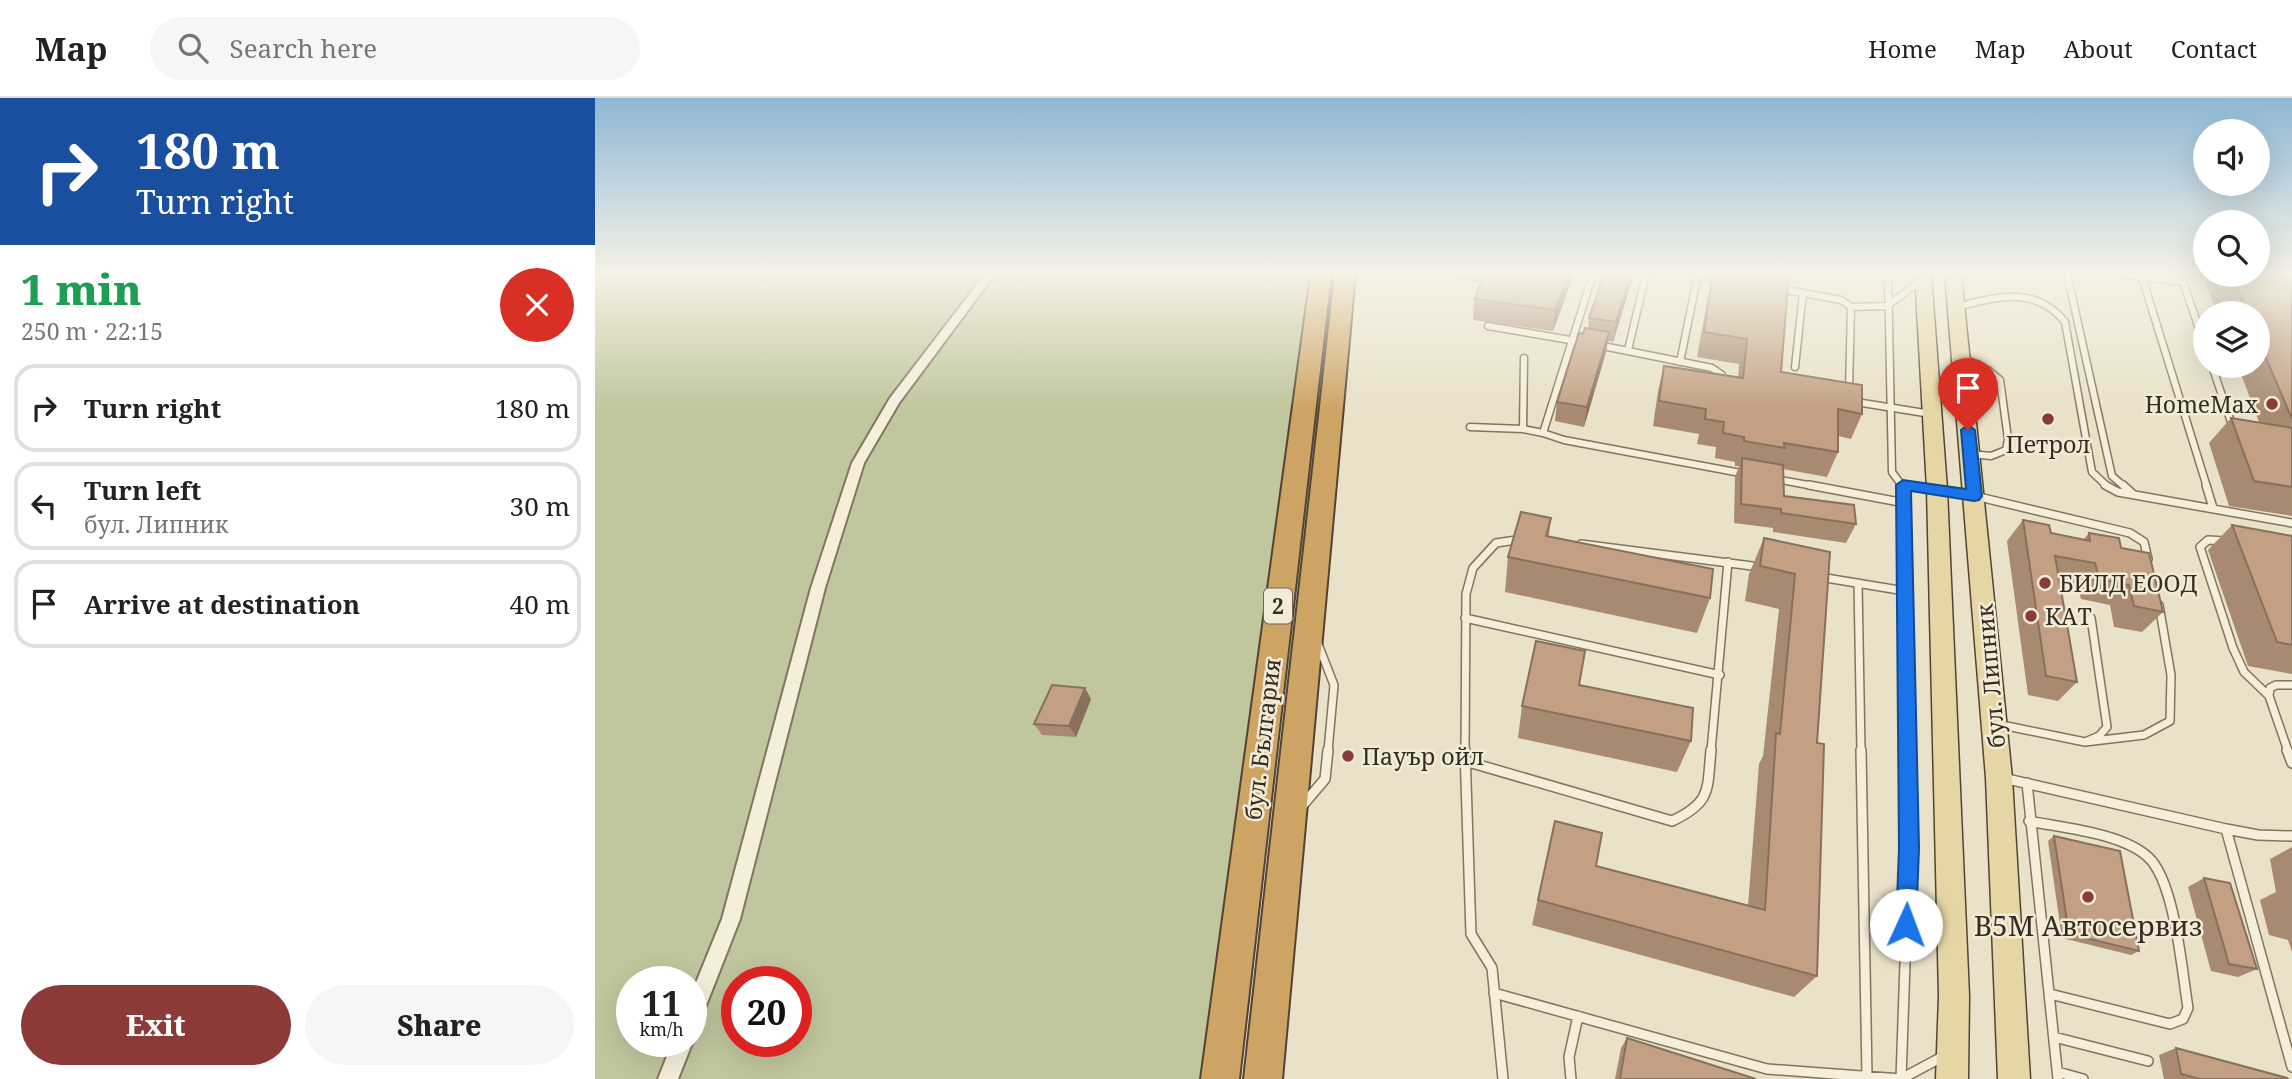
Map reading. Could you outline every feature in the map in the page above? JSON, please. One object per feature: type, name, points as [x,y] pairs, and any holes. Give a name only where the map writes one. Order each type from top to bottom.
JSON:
[{"type":"highway","name":"бул. България","points":[[1220,1079],[1315,320]]},
{"type":"highway","name":"бул. България","points":[[1263,1079],[1341,320]]},
{"type":"main road","name":"бул. Липник","points":[[1926,320],[1937,489],[1953,982],[1952,1065]]},
{"type":"main road","name":"бул. Липник","points":[[1957,320],[1999,778],[2014,1079]]},
{"type":"main road","points":[[1937,489],[1974,496]]},
{"type":"street","points":[[707,979],[731,919],[818,588],[858,463],[894,401],[955,320]]},
{"type":"street","points":[[668,1079],[677,1057]]},
{"type":"lane","points":[[1543,433],[1579,320]]},
{"type":"lane","points":[[1627,350],[1635,320]]},
{"type":"lane","points":[[1680,362],[1688,320]]},
{"type":"lane","points":[[1795,367],[1800,320]]},
{"type":"lane","points":[[1851,320],[1848,401],[1932,414]]},
{"type":"lane","points":[[1888,320],[1892,472],[1903,485],[1905,503],[1909,848],[1901,1079]]},
{"type":"lane","points":[[2062,320],[2092,472],[2102,484],[2118,492],[2292,523]]},
{"type":"lane","points":[[2077,320],[2112,476],[2134,494]]},
{"type":"lane","points":[[2155,320],[2213,508]]},
{"type":"lane","points":[[1488,326],[1627,350],[1712,369],[1722,375]]},
{"type":"lane","points":[[1960,357],[1988,370],[2000,380],[2008,439],[2006,450],[2001,453],[1970,454]]},
{"type":"lane","points":[[1523,429],[1524,358]]},
{"type":"lane","points":[[2216,378],[2235,432]]},
{"type":"lane","points":[[1469,427],[1523,429],[1564,440],[1755,475]]},
{"type":"lane","points":[[1769,478],[1905,503]]},
{"type":"lane","points":[[1903,485],[1937,489]]},
{"type":"lane","points":[[1974,496],[2130,533],[2144,542],[2150,565]]},
{"type":"lane","points":[[1503,1079],[1492,968],[1471,934],[1465,761],[1466,594],[1473,568],[1496,543],[1514,538],[1527,540]]},
{"type":"lane","points":[[2232,542],[2213,539],[2204,541],[2200,547],[2233,648],[2244,672],[2269,696]]},
{"type":"lane","points":[[1567,543],[1767,568]]},
{"type":"lane","points":[[1465,761],[1672,821],[1693,811],[1706,796],[1720,676],[1728,562]]},
{"type":"lane","points":[[1806,575],[1905,591]]},
{"type":"lane","points":[[1858,583],[1867,1076]]},
{"type":"lane","points":[[1994,723],[2085,741],[2144,735],[2170,721],[2169,662],[2158,600]]},
{"type":"lane","points":[[1465,618],[1720,676]]},
{"type":"lane","points":[[2085,741],[2099,736],[2107,727],[2107,711],[2091,618]]},
{"type":"lane","points":[[2292,685],[2276,685],[2270,688],[2269,696],[2292,762]]},
{"type":"lane","points":[[1999,778],[2226,829],[2258,835],[2292,836]]},
{"type":"lane","points":[[2027,783],[2058,1075],[2083,1079]]},
{"type":"lane","points":[[2029,821],[2122,844],[2151,859],[2168,893],[2188,1008],[2183,1018],[2170,1024],[2050,993]]},
{"type":"lane","points":[[2226,829],[2292,1067]]},
{"type":"lane","points":[[1494,992],[1767,1069],[1901,1079],[1952,1065]]},
{"type":"lane","points":[[1571,1079],[1569,1057],[1578,1016]]},
{"type":"lane","points":[[2054,1037],[2148,1061]]},
{"type":"green space","points":[[595,320],[1305,320],[1208,1079],[595,1079]]},
{"type":"building","points":[[1706,320],[1785,320],[1781,372],[1862,385],[1862,414],[1838,409],[1838,452],[1784,443],[1785,448],[1744,441],[1744,437],[1723,433],[1724,422],[1705,419],[1706,409],[1659,401],[1664,366],[1743,378],[1747,339],[1704,332]]},
{"type":"building","points":[[2270,320],[2292,320],[2292,419],[2270,367]]},
{"type":"building","points":[[1585,328],[1609,332],[1587,407],[1557,402],[1579,333],[1583,334]]},
{"type":"building","points":[[2231,418],[2292,428],[2292,487],[2254,481]]},
{"type":"building","points":[[1742,458],[1783,465],[1784,496],[1854,505],[1856,524],[1741,504]]},
{"type":"building","points":[[1521,512],[1551,518],[1546,536],[1713,569],[1710,598],[1508,557]]},
{"type":"building","points":[[2023,520],[2049,525],[2051,533],[2090,541],[2089,533],[2119,538],[2121,548],[2149,553],[2163,612],[2134,606],[2129,585],[2099,579],[2095,563],[2055,556],[2077,682],[2046,676]]},
{"type":"building","points":[[2232,525],[2292,536],[2292,645],[2277,642]]},
{"type":"building","points":[[1764,538],[1830,552],[1817,743],[1824,744],[1817,976],[1538,900],[1555,821],[1602,833],[1596,866],[1765,910],[1776,733],[1780,734],[1795,574],[1760,566]]},
{"type":"building","points":[[1536,641],[1585,651],[1579,685],[1693,708],[1691,741],[1522,706]]},
{"type":"building","points":[[1052,685],[1085,688],[1069,726],[1034,724]]},
{"type":"building","name":"В5М Автосервиз","points":[[2054,836],[2120,851],[2139,951],[2069,934]]},
{"type":"building","points":[[2204,878],[2230,883],[2257,969],[2229,964]]},
{"type":"building","points":[[1627,1038],[1756,1079],[1620,1079]]},
{"type":"building","points":[[2176,1048],[2288,1079],[2200,1079],[2181,1074]]},
{"type":"place","name":"HomeMax","points":[[2272,404]]},
{"type":"place","name":"Петрол","points":[[2048,419]]},
{"type":"place","name":"БИЛД ЕООД","points":[[2045,583]]},
{"type":"place","name":"КАТ","points":[[2031,616]]},
{"type":"place","name":"Пауър ойл","points":[[1348,756]]},
{"type":"place","name":"В5М Автосервиз","points":[[2088,897]]},
{"type":"route","points":[[1906,925],[1909,848],[1903,485],[1974,496],[1968,430]]}]
